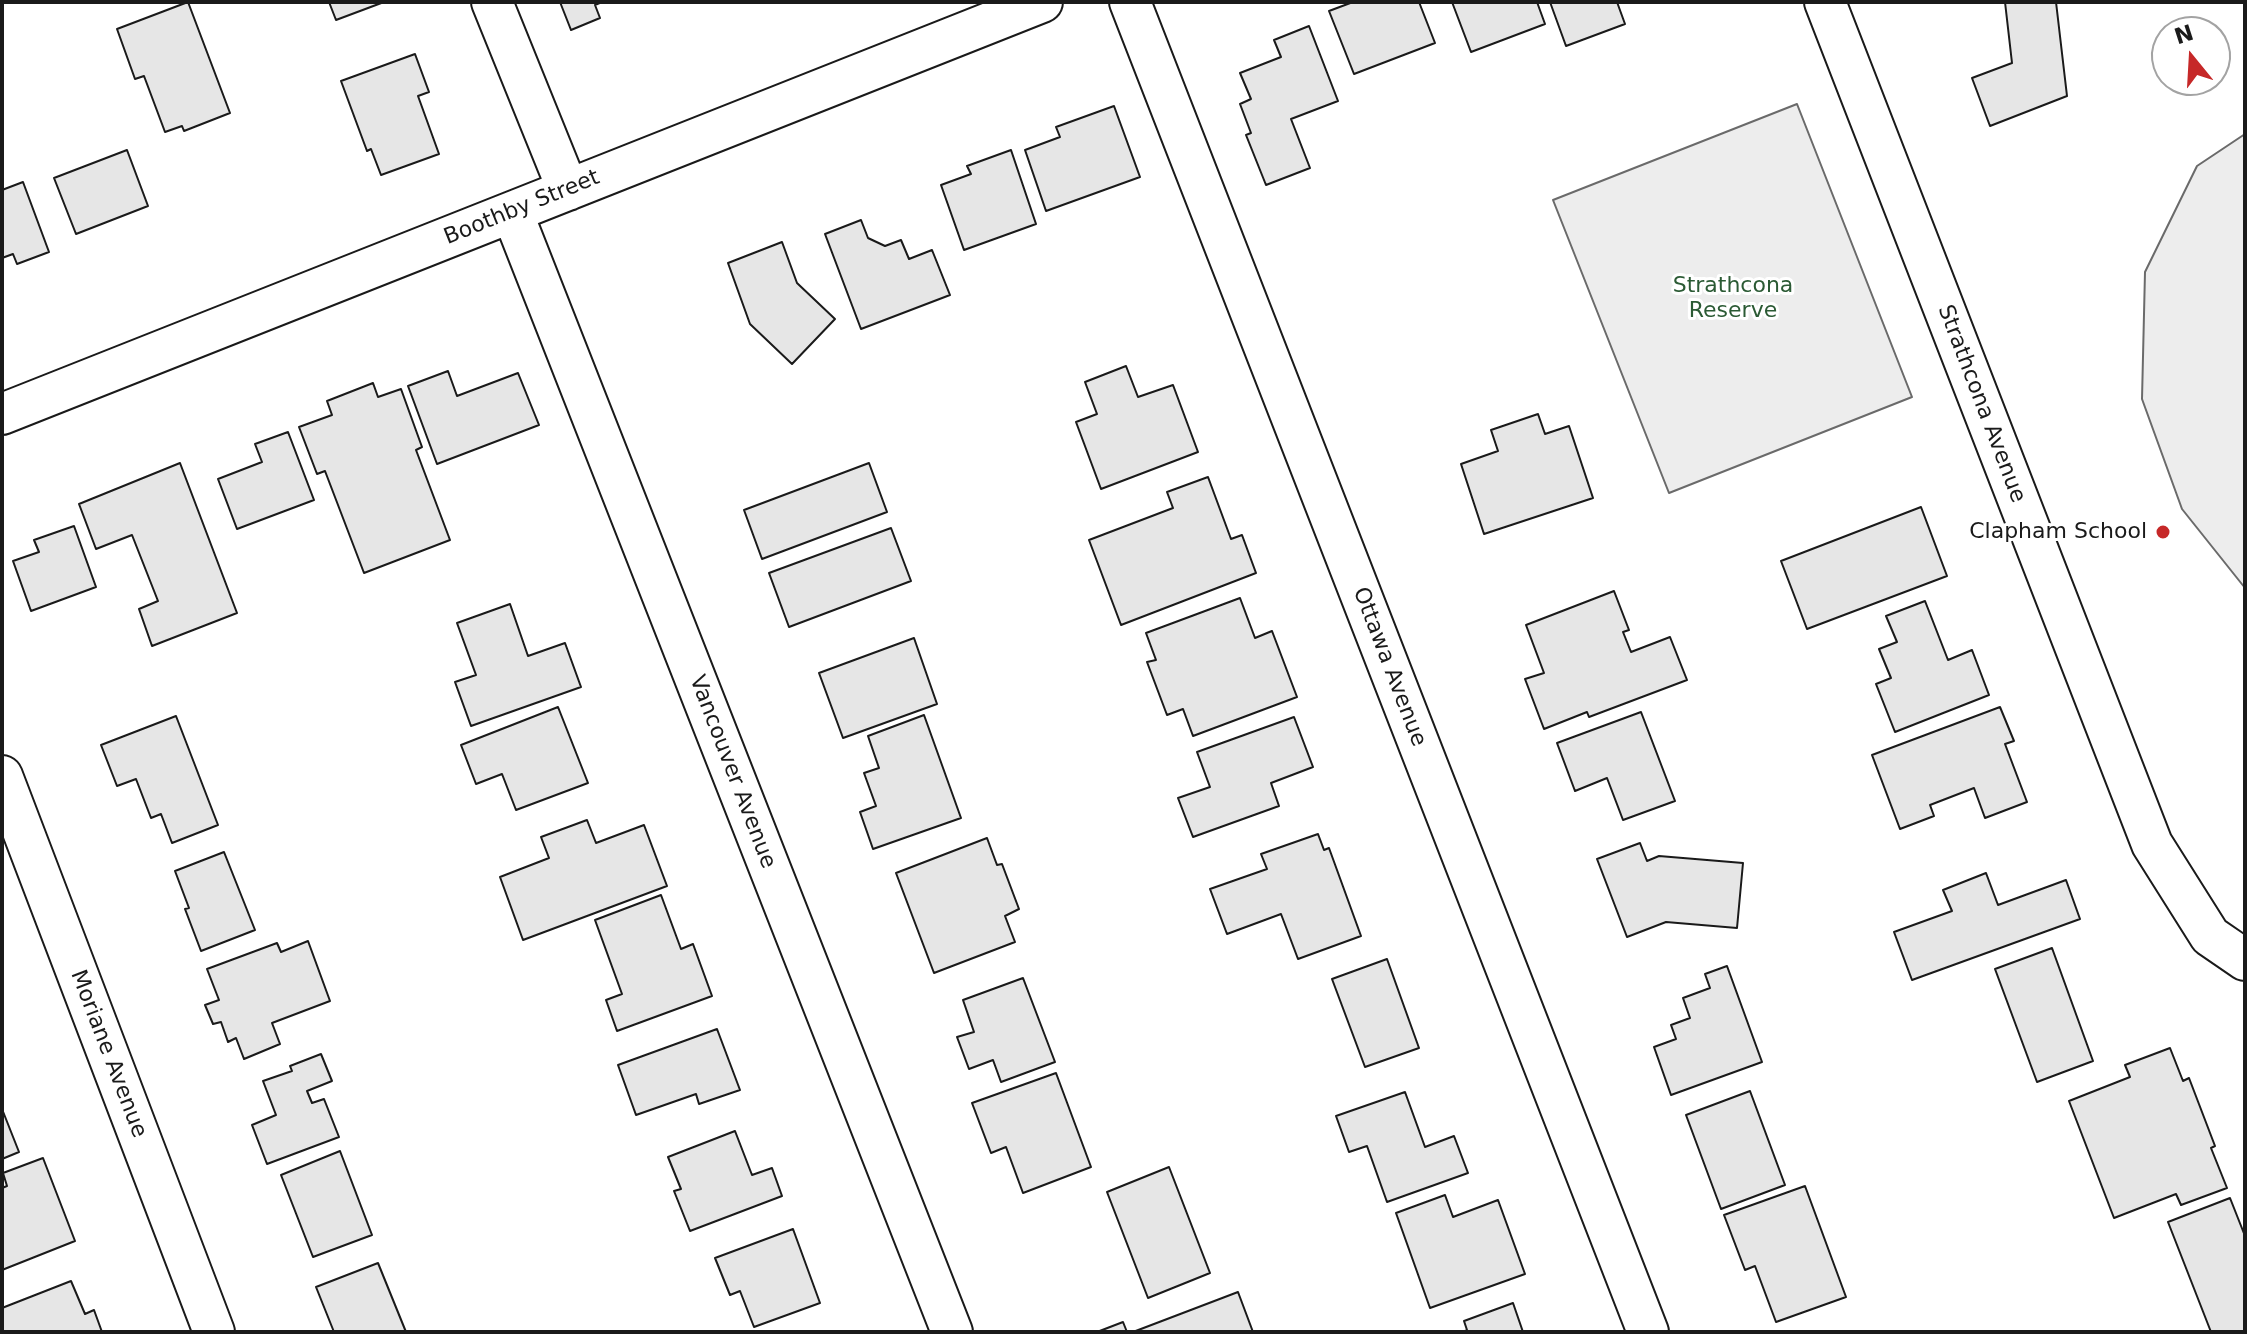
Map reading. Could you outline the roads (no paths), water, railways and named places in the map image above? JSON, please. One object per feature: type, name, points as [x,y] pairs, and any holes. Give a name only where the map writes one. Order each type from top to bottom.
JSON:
[{"type":"street","points":[[492,2],[568,190]]},
{"type":"street","name":"Boothby Street","points":[[2,414],[1042,2]]},
{"type":"street","name":"Ottawa Avenue","points":[[1130,2],[1648,1332]]},
{"type":"street","name":"Strathcona Avenue","points":[[1825,2],[2152,844],[2210,936],[2245,960]]},
{"type":"street","name":"Vancouver Avenue","points":[[512,212],[952,1332]]},
{"type":"street","name":"Moriane Avenue","points":[[2,776],[214,1332]]},
{"type":"place","name":"Clapham School","points":[[2163,532]]},
{"type":"park label","name":"Strathcona Reserve","points":[[1733,298]]}]
